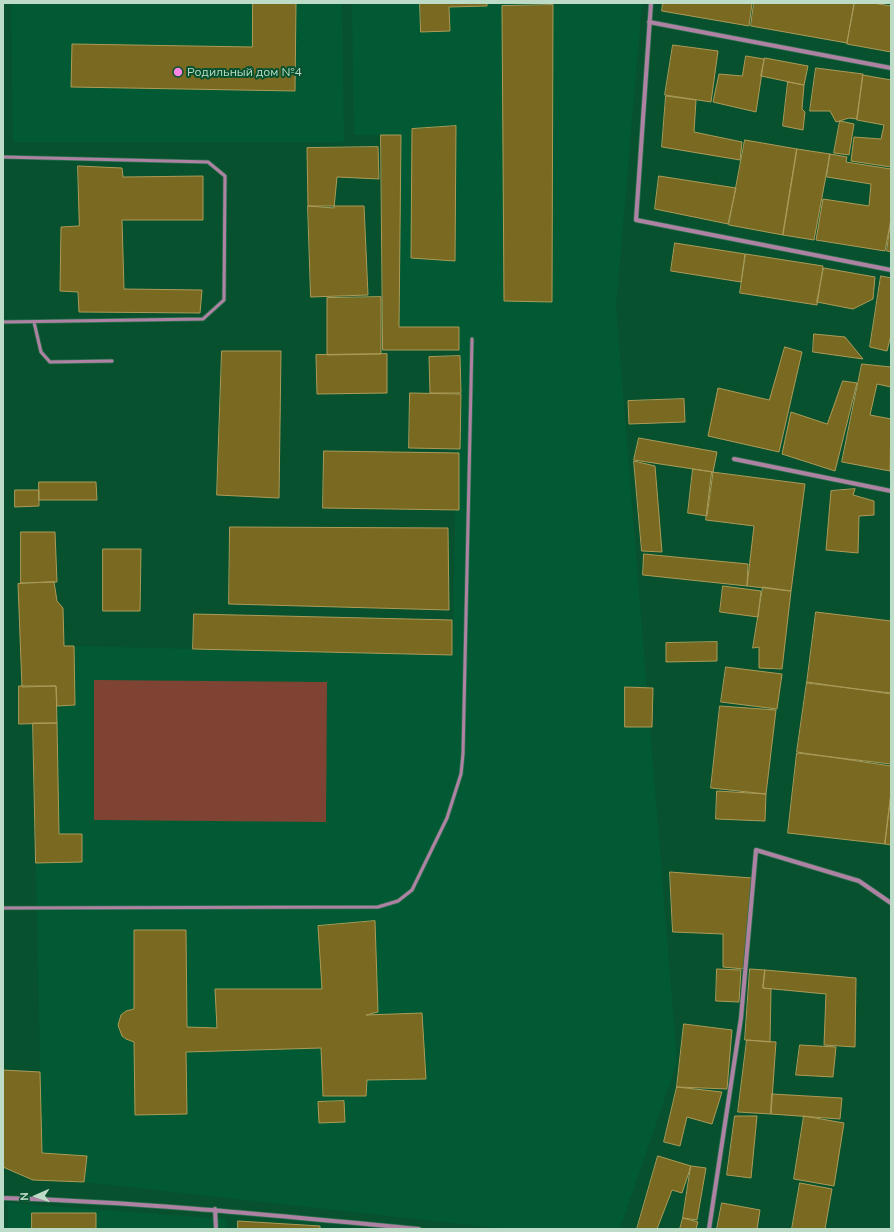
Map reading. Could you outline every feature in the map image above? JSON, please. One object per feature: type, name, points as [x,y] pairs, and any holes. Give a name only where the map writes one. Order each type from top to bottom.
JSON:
[{"type":"street","points":[[651,3],[636,220],[891,270]]},
{"type":"street","points":[[649,22],[891,68]]},
{"type":"street","points":[[734,459],[891,491]]},
{"type":"street","points":[[709,1229],[741,1018],[756,850],[859,881],[891,903]]},
{"type":"street","points":[[3,1198],[79,1200],[215,1209],[419,1229]]},
{"type":"street","points":[[215,1209],[216,1229]]},
{"type":"lane","points":[[3,157],[208,162],[225,176],[224,300],[203,318],[3,322]]},
{"type":"lane","points":[[34,322],[41,352],[50,362],[112,361]]},
{"type":"lane","points":[[3,908],[378,907],[398,902],[412,890],[448,818],[461,774],[463,754],[472,339]]},
{"type":"shaded area","name":"Родильный дом №4","points":[[11,3],[342,3],[344,142],[13,142]]},
{"type":"shaded area","points":[[352,3],[642,3],[616,307],[677,1062],[620,1229],[506,1229],[84,1182],[87,1156],[42,1153],[33,723],[57,723],[57,706],[75,705],[74,646],[452,655],[459,350],[383,350],[381,135],[354,135]]},
{"type":"shaded area","points":[[94,680],[327,682],[326,822],[94,820]]},
{"type":"shaded area","points":[[8,1203],[225,1219],[227,1229],[8,1229]]},
{"type":"building","points":[[253,3],[296,3],[295,91],[71,87],[72,44],[252,47]]},
{"type":"building","points":[[420,3],[487,3],[487,6],[449,7],[450,31],[421,32]]},
{"type":"building","points":[[663,3],[752,3],[749,26],[662,11]]},
{"type":"building","points":[[754,3],[854,3],[847,43],[751,26]]},
{"type":"building","points":[[855,3],[873,3],[891,6],[891,52],[847,44]]},
{"type":"building","points":[[553,5],[552,302],[504,301],[502,6]]},
{"type":"building","points":[[673,45],[718,51],[711,102],[665,95]]},
{"type":"building","points":[[746,56],[764,59],[756,112],[713,102],[719,74],[742,76]]},
{"type":"building","points":[[765,58],[808,66],[804,85],[761,76]]},
{"type":"building","points":[[816,68],[863,74],[857,119],[849,118],[836,122],[830,111],[810,111]]},
{"type":"building","points":[[863,75],[891,80],[891,167],[851,161],[854,137],[881,139],[884,125],[857,120]]},
{"type":"building","points":[[788,82],[804,85],[802,109],[805,112],[803,130],[783,126]]},
{"type":"building","points":[[666,96],[696,100],[694,132],[742,142],[740,160],[662,147]]},
{"type":"building","points":[[840,121],[854,124],[849,155],[834,153]]},
{"type":"building","points":[[456,126],[455,261],[411,258],[412,129]]},
{"type":"building","points":[[381,135],[401,135],[399,327],[459,327],[459,350],[383,350]]},
{"type":"building","points":[[745,140],[797,149],[783,235],[729,225]]},
{"type":"building","points":[[378,147],[379,179],[337,177],[334,208],[308,206],[307,148]]},
{"type":"building","points":[[797,149],[830,154],[814,240],[783,235]]},
{"type":"building","points":[[830,154],[847,157],[846,162],[891,169],[891,219],[885,251],[816,240],[823,199],[869,206],[871,184],[827,177]]},
{"type":"building","points":[[78,166],[122,168],[123,177],[203,176],[203,220],[122,220],[124,289],[202,290],[200,313],[79,312],[78,292],[60,291],[61,227],[79,226]]},
{"type":"building","points":[[659,176],[736,188],[728,224],[655,209]]},
{"type":"building","points":[[308,206],[364,206],[368,295],[311,297]]},
{"type":"building","points":[[891,219],[891,252],[887,251]]},
{"type":"building","points":[[675,243],[745,254],[741,282],[671,271]]},
{"type":"building","points":[[746,254],[823,266],[817,305],[740,293]]},
{"type":"building","points":[[824,268],[875,277],[873,299],[853,309],[817,302]]},
{"type":"building","points":[[881,276],[891,278],[891,335],[887,351],[870,347]]},
{"type":"building","points":[[381,297],[381,354],[327,355],[327,298]]},
{"type":"building","points":[[814,334],[845,337],[863,359],[813,352]]},
{"type":"building","points":[[785,347],[802,352],[779,452],[708,436],[718,388],[769,400]]},
{"type":"building","points":[[222,351],[281,351],[279,498],[217,495]]},
{"type":"building","points":[[387,354],[387,393],[317,394],[316,355]]},
{"type":"building","points":[[460,356],[461,393],[430,393],[429,357]]},
{"type":"building","points":[[862,364],[891,367],[891,387],[877,384],[870,415],[891,419],[890,471],[842,462]]},
{"type":"building","points":[[843,381],[857,383],[835,471],[782,454],[791,412],[827,424]]},
{"type":"building","points":[[410,393],[461,394],[460,449],[409,448]]},
{"type":"building","points":[[684,399],[685,422],[629,424],[628,401]]},
{"type":"building","points":[[639,438],[717,452],[713,472],[634,460]]},
{"type":"building","points":[[324,451],[459,453],[459,510],[323,508]]},
{"type":"building","points":[[634,461],[655,466],[662,552],[642,551]]},
{"type":"building","points":[[693,469],[713,472],[707,516],[688,513]]},
{"type":"building","points":[[712,472],[805,484],[791,591],[747,586],[754,526],[706,520]]},
{"type":"building","points":[[39,482],[96,482],[97,500],[39,500]]},
{"type":"building","points":[[855,489],[853,495],[874,501],[874,515],[859,516],[858,553],[826,550],[831,491]]},
{"type":"building","points":[[15,490],[39,490],[39,506],[15,507]]},
{"type":"building","points":[[230,527],[448,528],[449,610],[229,604]]},
{"type":"building","points":[[21,532],[55,532],[57,582],[21,583]]},
{"type":"building","points":[[103,549],[141,549],[140,611],[103,611]]},
{"type":"building","points":[[644,554],[748,564],[747,586],[643,575]]},
{"type":"building","points":[[54,582],[57,601],[63,608],[64,646],[74,646],[75,705],[57,706],[56,686],[22,687],[18,584]]},
{"type":"building","points":[[723,586],[761,591],[758,617],[720,612]]},
{"type":"building","points":[[763,587],[791,591],[782,669],[759,668],[759,647],[753,648]]},
{"type":"building","points":[[816,612],[891,621],[891,693],[807,683]]},
{"type":"building","points":[[194,614],[452,620],[452,655],[193,649]]},
{"type":"building","points":[[717,642],[717,661],[666,662],[666,643]]},
{"type":"building","points":[[726,667],[782,674],[777,709],[721,702]]},
{"type":"building","points":[[807,682],[891,694],[891,766],[797,752]]},
{"type":"building","points":[[19,686],[56,686],[57,723],[19,724]]},
{"type":"building","points":[[625,687],[653,688],[652,727],[625,727]]},
{"type":"building","points":[[720,706],[776,710],[766,794],[711,788]]},
{"type":"building","points":[[33,723],[57,723],[59,834],[82,834],[82,862],[36,863]]},
{"type":"building","points":[[797,753],[891,764],[891,792],[885,844],[788,833]]},
{"type":"building","points":[[717,791],[766,794],[765,821],[716,819]]},
{"type":"building","points":[[891,794],[891,845],[885,844]]},
{"type":"building","points":[[670,872],[752,878],[744,969],[723,967],[723,934],[673,932]]},
{"type":"building","points":[[375,921],[378,1012],[366,1015],[422,1013],[426,1079],[367,1080],[366,1096],[323,1096],[321,1048],[186,1052],[187,1114],[135,1115],[134,1042],[122,1036],[118,1025],[121,1015],[126,1011],[134,1009],[134,930],[186,930],[187,1027],[217,1028],[215,989],[322,989],[318,926]]},
{"type":"building","points":[[717,969],[741,970],[739,1002],[716,1001]]},
{"type":"building","points":[[750,969],[765,970],[763,988],[771,989],[770,1042],[745,1040]]},
{"type":"building","points":[[765,970],[856,978],[855,1047],[824,1045],[826,994],[763,988]]},
{"type":"building","points":[[684,1024],[732,1030],[727,1089],[677,1087]]},
{"type":"building","points":[[747,1040],[776,1042],[771,1114],[738,1112]]},
{"type":"building","points":[[800,1045],[836,1047],[833,1077],[796,1075]]},
{"type":"building","points":[[3,1070],[40,1072],[42,1153],[87,1156],[84,1182],[33,1180],[3,1167]]},
{"type":"building","points":[[677,1087],[722,1092],[712,1124],[687,1117],[680,1146],[664,1142]]},
{"type":"building","points":[[772,1094],[842,1098],[840,1119],[771,1114]]},
{"type":"building","points":[[344,1101],[345,1122],[319,1123],[318,1102]]},
{"type":"building","points":[[735,1116],[757,1116],[751,1178],[727,1175]]},
{"type":"building","points":[[804,1116],[844,1123],[834,1186],[794,1179]]},
{"type":"building","points":[[658,1156],[691,1166],[682,1193],[672,1190],[657,1229],[637,1229]]},
{"type":"building","points":[[691,1166],[706,1168],[697,1220],[683,1218]]},
{"type":"building","points":[[800,1183],[832,1189],[825,1229],[792,1229]]},
{"type":"building","points":[[722,1203],[760,1210],[757,1229],[717,1229]]},
{"type":"building","points":[[32,1213],[96,1213],[96,1229],[32,1229]]},
{"type":"building","points":[[683,1218],[698,1222],[696,1229],[680,1229]]},
{"type":"building","points":[[238,1221],[320,1226],[320,1229],[238,1229]]},
{"type":"place","name":"Родильный дом №4","points":[[178,72]]}]
